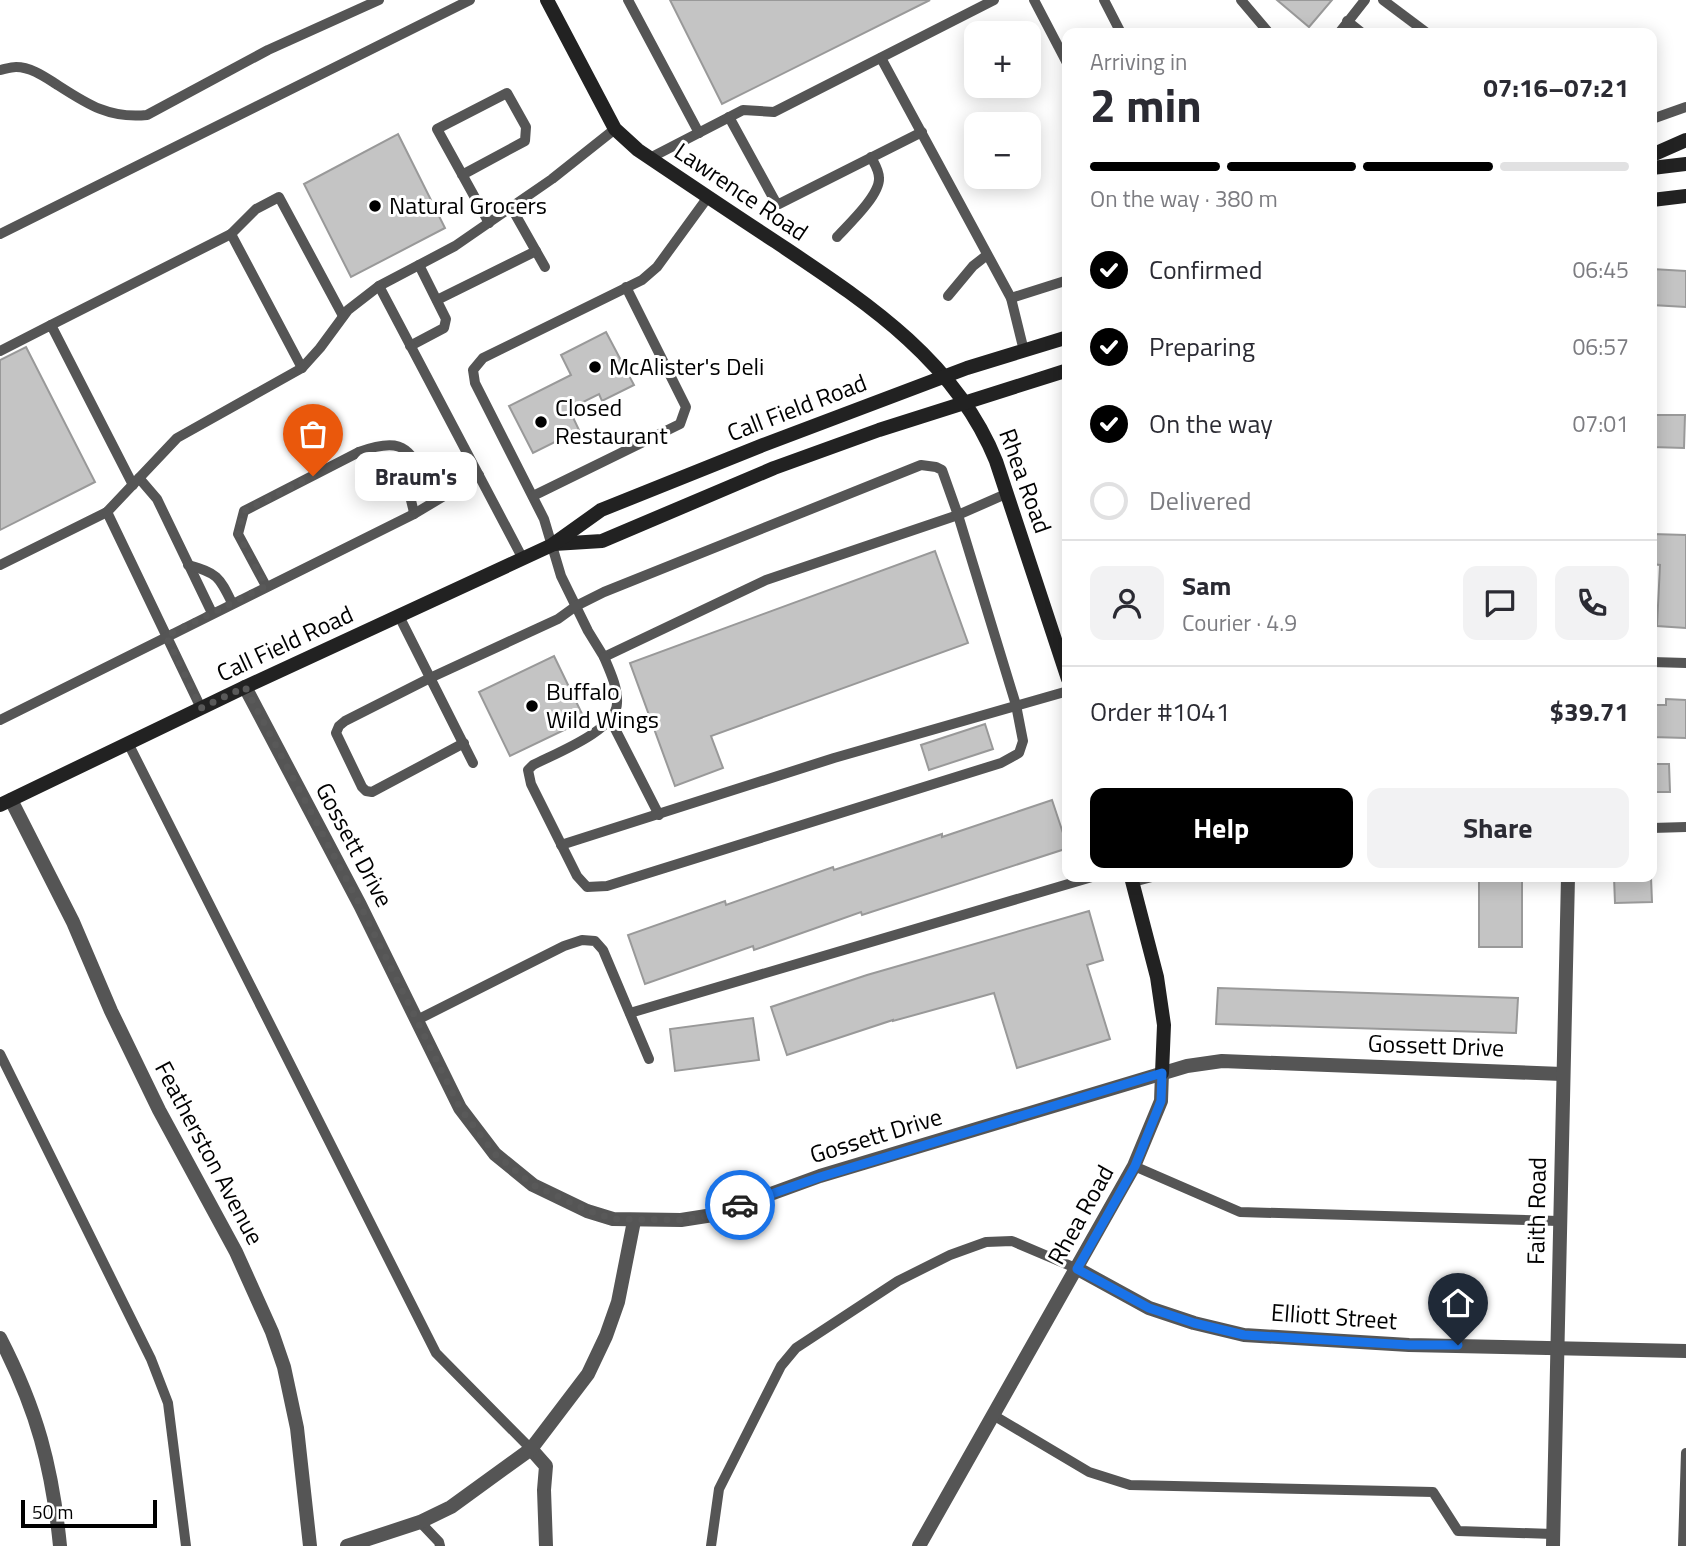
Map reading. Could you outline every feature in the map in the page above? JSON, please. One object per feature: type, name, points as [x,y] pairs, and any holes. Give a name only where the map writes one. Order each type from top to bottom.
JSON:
[{"type":"main road","name":"Lawrence Road","points":[[547,0],[615,129],[650,158],[855,295],[896,327],[949,381]]},
{"type":"main road","points":[[1657,153],[1686,140]]},
{"type":"main road","points":[[1657,167],[1686,164]]},
{"type":"main road","points":[[1657,199],[1686,196]]},
{"type":"main road","name":"Call Field Road","points":[[5,802],[552,545],[601,510],[763,445],[1062,339]]},
{"type":"main road","name":"Call Field Road","points":[[552,545],[602,541],[749,477],[879,430],[1062,372]]},
{"type":"main road","name":"Rhea Road","points":[[949,381],[985,434],[1008,493],[1062,660]]},
{"type":"main road","name":"Rhea Road","points":[[1133,882],[1157,977],[1164,1025],[1162,1073]]},
{"type":"street","name":"Gossett Drive","points":[[245,687],[360,905],[460,1108],[495,1154],[515,1172],[533,1185],[613,1219],[681,1220],[713,1215],[820,1177],[1162,1073],[1222,1061],[1562,1074]]},
{"type":"street","name":"Featherston Avenue","points":[[5,802],[73,922],[111,1011],[159,1110],[236,1252],[272,1332],[284,1367],[297,1428],[310,1546]]},
{"type":"street","name":"Faith Road","points":[[1553,1540],[1568,882]]},
{"type":"street","name":"Rhea Road","points":[[919,1546],[1135,1166],[1161,1101],[1162,1073]]},
{"type":"street","points":[[347,1546],[420,1522],[451,1507],[531,1449],[588,1374],[606,1336],[618,1302],[634,1221]]},
{"type":"street","name":"Elliott Street","points":[[1077,1269],[1149,1308],[1194,1323],[1244,1335],[1409,1345],[1686,1351]]},
{"type":"street","points":[[0,1338],[19,1375],[39,1430],[48,1463],[60,1546]]},
{"type":"street","points":[[531,1449],[546,1466],[546,1546]]},
{"type":"lane","points":[[0,70],[16,67],[28,69],[96,108],[125,117],[147,115],[268,50],[379,0]]},
{"type":"lane","points":[[0,234],[470,0]]},
{"type":"lane","points":[[628,0],[699,133]]},
{"type":"lane","points":[[650,158],[743,110],[774,112],[994,0]]},
{"type":"lane","points":[[1034,0],[1062,54]]},
{"type":"lane","points":[[1104,0],[1118,28]]},
{"type":"lane","points":[[1241,0],[1265,28]]},
{"type":"lane","points":[[1343,28],[1364,0]]},
{"type":"lane","points":[[1383,0],[1419,28]]},
{"type":"lane","points":[[1348,21],[1356,28]]},
{"type":"lane","points":[[881,58],[1011,298],[1024,351]]},
{"type":"lane","points":[[462,175],[526,141],[527,127],[507,93],[437,129],[462,175],[489,223]]},
{"type":"lane","points":[[1657,117],[1686,107]]},
{"type":"lane","points":[[729,117],[779,204],[922,132]]},
{"type":"lane","points":[[0,565],[107,512],[177,438],[302,368],[348,310],[379,286],[455,246],[552,179],[615,129]]},
{"type":"lane","points":[[837,237],[878,185],[877,168],[871,157]]},
{"type":"lane","points":[[0,351],[231,234],[256,209],[279,197],[343,316]]},
{"type":"lane","points":[[464,743],[372,792],[366,791],[362,786],[336,733],[339,726],[430,678],[558,619],[576,607],[604,592],[921,465],[942,470],[958,515],[1016,705],[1023,741],[1019,752],[1001,763],[607,886],[587,887],[582,883],[528,778],[528,770],[595,733],[610,719],[618,705],[616,693],[604,657],[576,607],[561,576],[544,519],[475,383],[473,370],[483,358],[642,279],[657,267],[708,197]]},
{"type":"lane","points":[[511,207],[545,267]]},
{"type":"lane","points":[[231,234],[302,368]]},
{"type":"lane","points":[[437,300],[536,251]]},
{"type":"lane","points":[[948,296],[973,266],[987,255]]},
{"type":"lane","points":[[410,346],[444,328],[446,319],[419,265]]},
{"type":"lane","points":[[1011,298],[1062,282]]},
{"type":"lane","points":[[379,286],[523,559]]},
{"type":"lane","points":[[533,496],[680,424],[686,407],[626,287]]},
{"type":"lane","points":[[51,325],[136,481],[157,499],[212,613]]},
{"type":"lane","points":[[266,586],[238,534],[244,511],[359,452],[380,444],[400,447],[416,459],[422,477],[411,495]]},
{"type":"lane","points":[[359,452],[394,471],[411,495],[414,514]]},
{"type":"lane","points":[[0,720],[414,514],[479,475]]},
{"type":"lane","points":[[604,657],[766,580],[958,515],[1008,493]]},
{"type":"lane","points":[[107,512],[201,708]]},
{"type":"lane","points":[[188,565],[212,572],[223,584],[232,603]]},
{"type":"lane","points":[[399,616],[473,763]]},
{"type":"lane","points":[[1657,662],[1686,663]]},
{"type":"lane","points":[[562,845],[834,758],[1062,693]]},
{"type":"lane","points":[[610,719],[659,815]]},
{"type":"lane","points":[[128,743],[436,1353],[531,1449]]},
{"type":"lane","points":[[1657,828],[1686,827]]},
{"type":"lane","points":[[630,1013],[1075,882]]},
{"type":"lane","points":[[417,1020],[564,946],[582,940],[596,941],[603,950],[649,1059]]},
{"type":"lane","points":[[0,1055],[150,1359],[169,1403],[186,1546]]},
{"type":"lane","points":[[1135,1166],[1240,1212],[1559,1221]]},
{"type":"lane","points":[[711,1546],[719,1489],[781,1366],[796,1348],[898,1281],[950,1255],[986,1242],[1012,1241],[1077,1269]]},
{"type":"lane","points":[[993,1415],[1089,1472],[1130,1485],[1433,1492],[1458,1531],[1553,1540]]},
{"type":"lane","points":[[1683,1546],[1686,1453]]},
{"type":"lane","points":[[420,1522],[440,1546]]},
{"type":"building","points":[[670,0],[930,0],[722,104]]},
{"type":"building","points":[[1277,0],[1332,0],[1309,27]]},
{"type":"building","name":"Natural Grocers","points":[[398,134],[445,228],[351,277],[304,184]]},
{"type":"building","points":[[1657,269],[1686,271],[1686,307],[1657,305]]},
{"type":"building","points":[[606,332],[634,385],[602,401],[599,394],[569,409],[579,430],[533,453],[509,406],[571,375],[561,355]]},
{"type":"building","points":[[26,347],[95,482],[0,530],[0,360]]},
{"type":"building","points":[[1657,415],[1685,415],[1684,448],[1657,447]]},
{"type":"building","points":[[1657,534],[1686,535],[1686,628],[1657,626],[1660,565],[1657,565]]},
{"type":"building","points":[[935,551],[968,643],[711,736],[723,768],[675,786],[630,663]]},
{"type":"building","name":"Buffalo Wild Wings","points":[[554,656],[585,720],[510,756],[479,692]]},
{"type":"building","points":[[1666,699],[1686,700],[1686,738],[1657,737],[1657,705],[1666,705]]},
{"type":"building","points":[[985,724],[993,749],[929,770],[921,745]]},
{"type":"building","points":[[1657,764],[1669,764],[1670,792],[1657,792]]},
{"type":"building","points":[[1052,800],[1062,830],[1062,850],[862,915],[861,912],[754,950],[753,946],[645,984],[628,935],[725,901],[726,905],[833,867],[834,870],[942,834],[942,837]]},
{"type":"building","points":[[1479,882],[1522,882],[1522,947],[1479,947]]},
{"type":"building","points":[[1614,882],[1651,882],[1652,902],[1615,903]]},
{"type":"building","points":[[1089,911],[1103,960],[1087,965],[1110,1039],[1017,1068],[994,993],[893,1020],[787,1055],[771,1007],[867,975]]},
{"type":"building","points":[[1218,988],[1518,998],[1516,1033],[1216,1024]]},
{"type":"building","points":[[753,1018],[759,1060],[675,1071],[670,1029]]},
{"type":"way so far","points":[[313,476],[244,511],[238,534],[266,586],[166,636],[201,708],[245,687],[360,905],[460,1108],[495,1154],[533,1185],[613,1219],[681,1220],[713,1215],[740,1205]]},
{"type":"place","name":"Natural Grocers","points":[[375,206]]},
{"type":"place","name":"McAlister's Deli","points":[[595,367]]},
{"type":"place","name":"Closed Restaurant","points":[[541,422]]},
{"type":"place","name":"Braum's","points":[[313,476]]},
{"type":"place","name":"Buffalo Wild Wings","points":[[532,706]]},
{"type":"route","points":[[740,1205],[820,1177],[1162,1073],[1161,1101],[1135,1166],[1077,1269],[1149,1308],[1194,1323],[1244,1335],[1409,1345],[1458,1345]]}]
